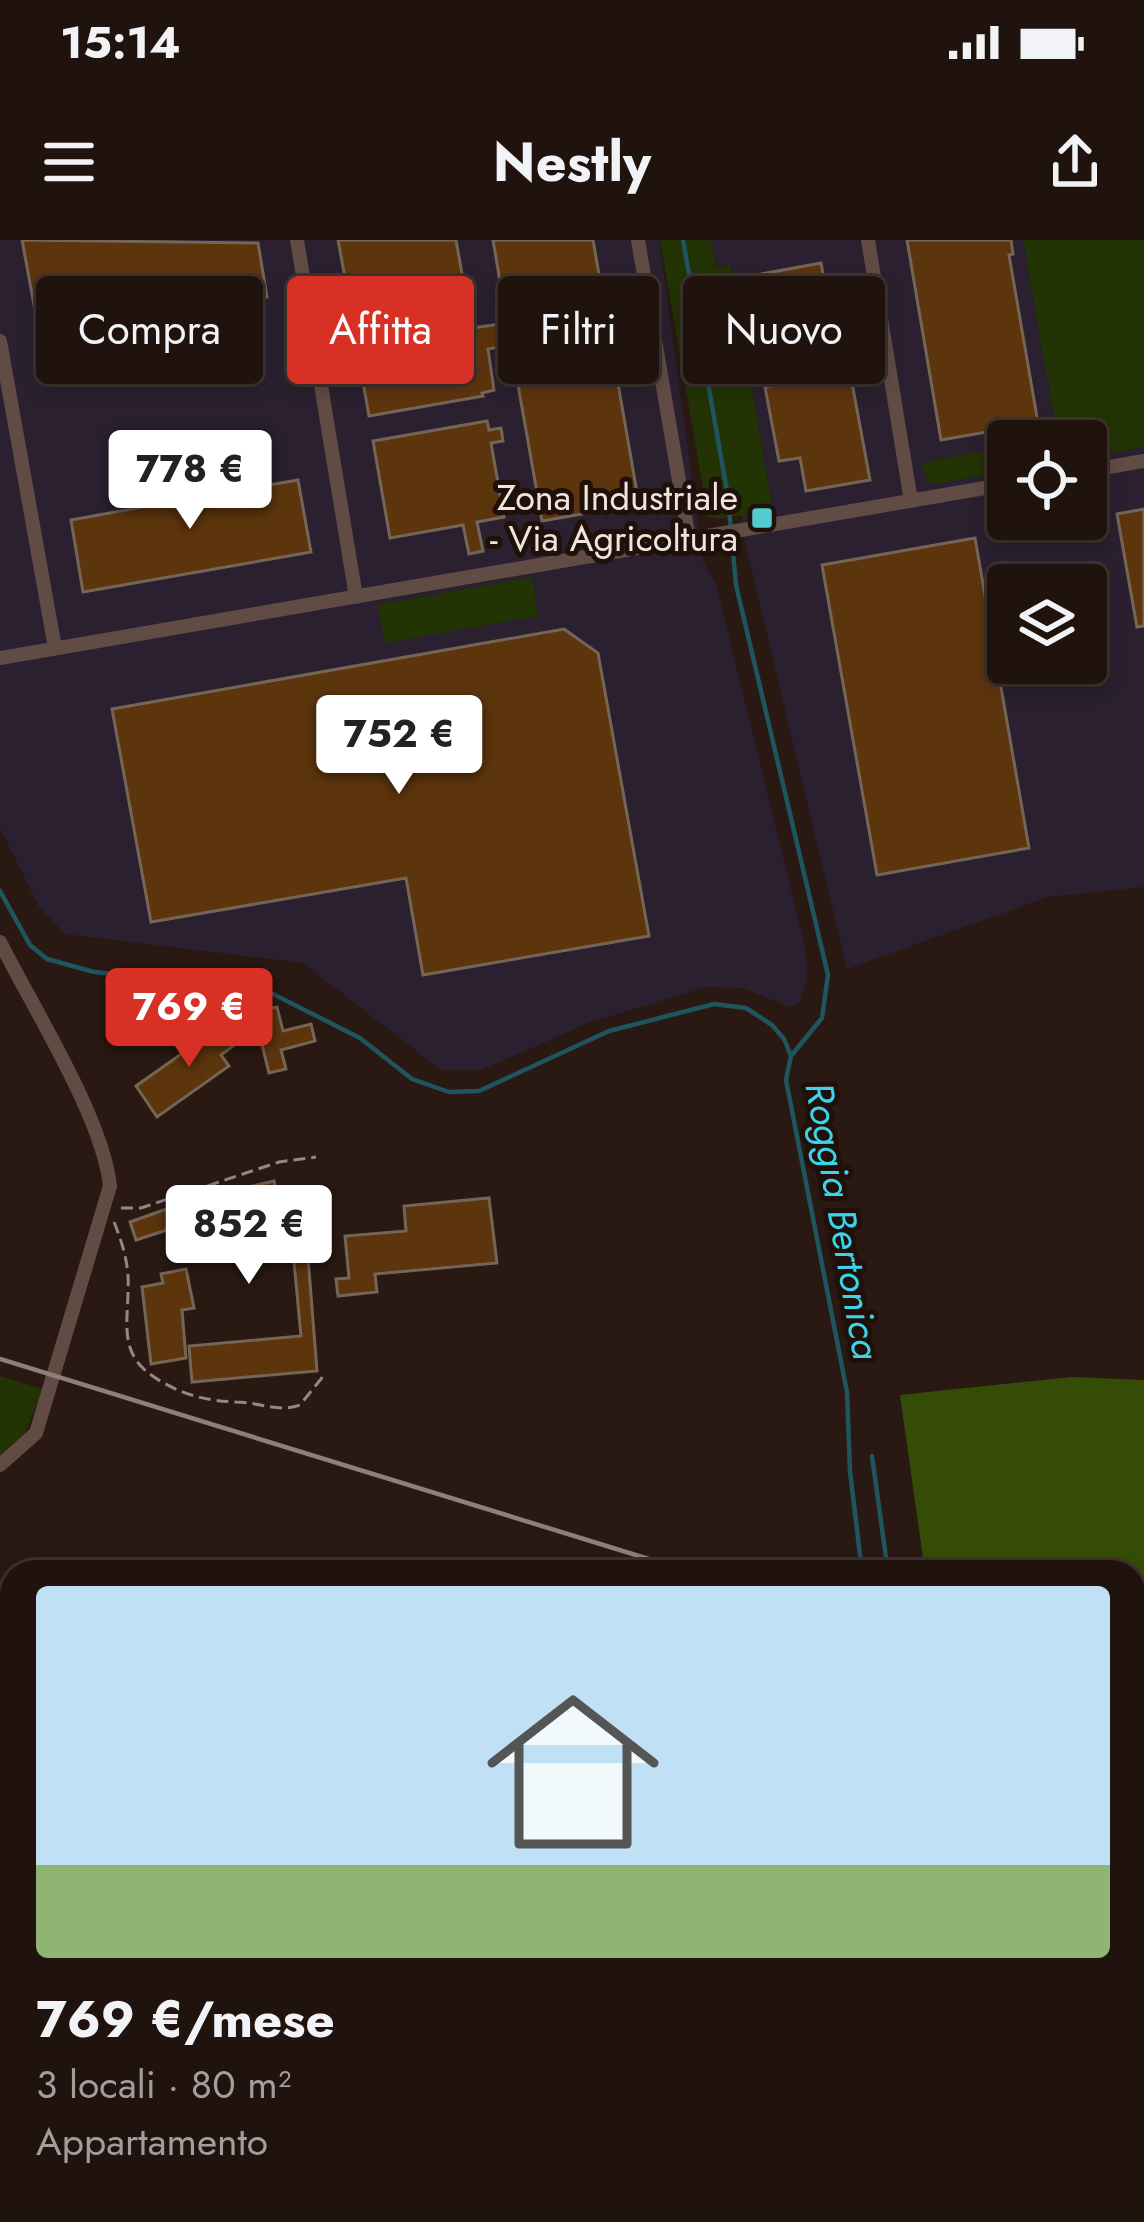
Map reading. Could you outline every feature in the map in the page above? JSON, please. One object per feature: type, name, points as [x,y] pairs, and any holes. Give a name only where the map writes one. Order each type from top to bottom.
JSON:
[{"type":"street","points":[[297,240],[356,596]]},
{"type":"street","points":[[638,240],[689,539]]},
{"type":"street","points":[[868,240],[911,501]]},
{"type":"street","points":[[0,341],[56,648]]},
{"type":"street","points":[[1107,467],[1144,461]]},
{"type":"street","points":[[0,658],[987,488]]},
{"type":"street","points":[[0,942],[82,1102],[109,1171],[107,1203],[36,1433],[0,1465]]},
{"type":"path","points":[[107,1203],[140,1208],[279,1162],[316,1157]]},
{"type":"path","points":[[107,1203],[128,1270],[129,1348],[143,1370],[207,1400],[276,1410],[300,1405],[325,1374]]},
{"type":"shaded area","points":[[0,240],[659,240],[703,561],[716,584],[805,947],[808,977],[800,1001],[790,1007],[743,988],[706,987],[588,1023],[481,1070],[441,1070],[303,963],[65,934],[39,907],[0,828]]},
{"type":"shaded area","points":[[711,240],[1144,240],[1144,887],[1048,897],[847,969],[742,515],[773,509],[751,384],[885,384],[885,276],[732,276],[730,265],[716,267]]},
{"type":"green space","points":[[660,240],[711,240],[716,267],[730,265],[732,276],[683,276],[683,373]]},
{"type":"green space","points":[[1023,240],[1144,240],[1144,447],[1107,454],[1107,420],[1055,420]]},
{"type":"green space","points":[[685,384],[751,384],[773,510],[717,519],[701,514],[696,496],[704,494]]},
{"type":"green space","points":[[987,451],[987,475],[935,484],[929,482],[921,463]]},
{"type":"green space","points":[[532,577],[538,616],[385,643],[378,605]]},
{"type":"green space","points":[[0,1376],[43,1389],[25,1433],[0,1456]]},
{"type":"green space","points":[[1071,1377],[1144,1380],[1144,1560],[923,1560],[900,1395]]},
{"type":"building","points":[[22,240],[258,243],[267,297],[263,298],[263,276],[36,276],[36,316]]},
{"type":"building","points":[[338,240],[456,240],[462,276],[345,276]]},
{"type":"building","points":[[493,240],[593,240],[599,276],[499,276]]},
{"type":"building","points":[[907,240],[1011,240],[1013,254],[1009,255],[1037,420],[987,420],[987,432],[941,440]]},
{"type":"building","points":[[821,263],[823,276],[750,276]]},
{"type":"building","points":[[498,324],[498,347],[488,349],[494,390],[483,396],[369,416],[363,384],[474,384],[474,328]]},
{"type":"building","points":[[518,384],[618,384],[639,504],[542,521]]},
{"type":"building","points":[[852,384],[870,480],[806,491],[800,458],[779,461],[765,387]]},
{"type":"building","points":[[487,421],[489,430],[501,428],[503,441],[491,443],[504,517],[477,522],[483,551],[469,554],[463,525],[390,538],[373,441]]},
{"type":"building","points":[[200,466],[205,496],[298,480],[311,552],[83,592],[71,520],[165,503],[160,474]]},
{"type":"building","points":[[1144,509],[1144,626],[1137,627],[1117,514]]},
{"type":"building","points":[[975,538],[987,607],[987,684],[1000,684],[1029,848],[877,875],[822,565]]},
{"type":"building","points":[[564,629],[598,653],[649,936],[423,975],[406,878],[151,922],[112,709]]},
{"type":"building","points":[[277,1007],[283,1031],[311,1024],[315,1041],[281,1050],[286,1069],[269,1073],[254,1012]]},
{"type":"building","points":[[228,1021],[241,1040],[221,1055],[229,1066],[157,1117],[136,1086]]},
{"type":"building","points":[[274,1181],[278,1197],[303,1194],[317,1371],[192,1382],[189,1346],[301,1336],[289,1209],[224,1221],[222,1212],[136,1240],[130,1222],[192,1200]]},
{"type":"building","points":[[489,1198],[497,1263],[375,1274],[377,1292],[338,1296],[336,1279],[349,1278],[345,1236],[406,1231],[404,1206]]},
{"type":"building","points":[[186,1269],[194,1308],[182,1310],[186,1358],[151,1364],[142,1287],[163,1283],[161,1274]]},
{"type":"waterway","points":[[683,240],[728,497],[736,585],[828,975],[822,1018],[791,1056]]},
{"type":"waterway","name":"Roggia Bertonica","points":[[0,891],[30,945],[47,959],[94,972],[263,989],[360,1038],[412,1079],[449,1092],[479,1091],[609,1031],[714,1004],[746,1008],[772,1025],[791,1056],[786,1080],[847,1392],[861,1560]]},
{"type":"waterway","points":[[872,1456],[886,1560]]},
{"type":"railway","points":[[0,1359],[652,1560]]},
{"type":"place","name":"Zona Industriale - Via Agricoltura","points":[[762,518]]}]
